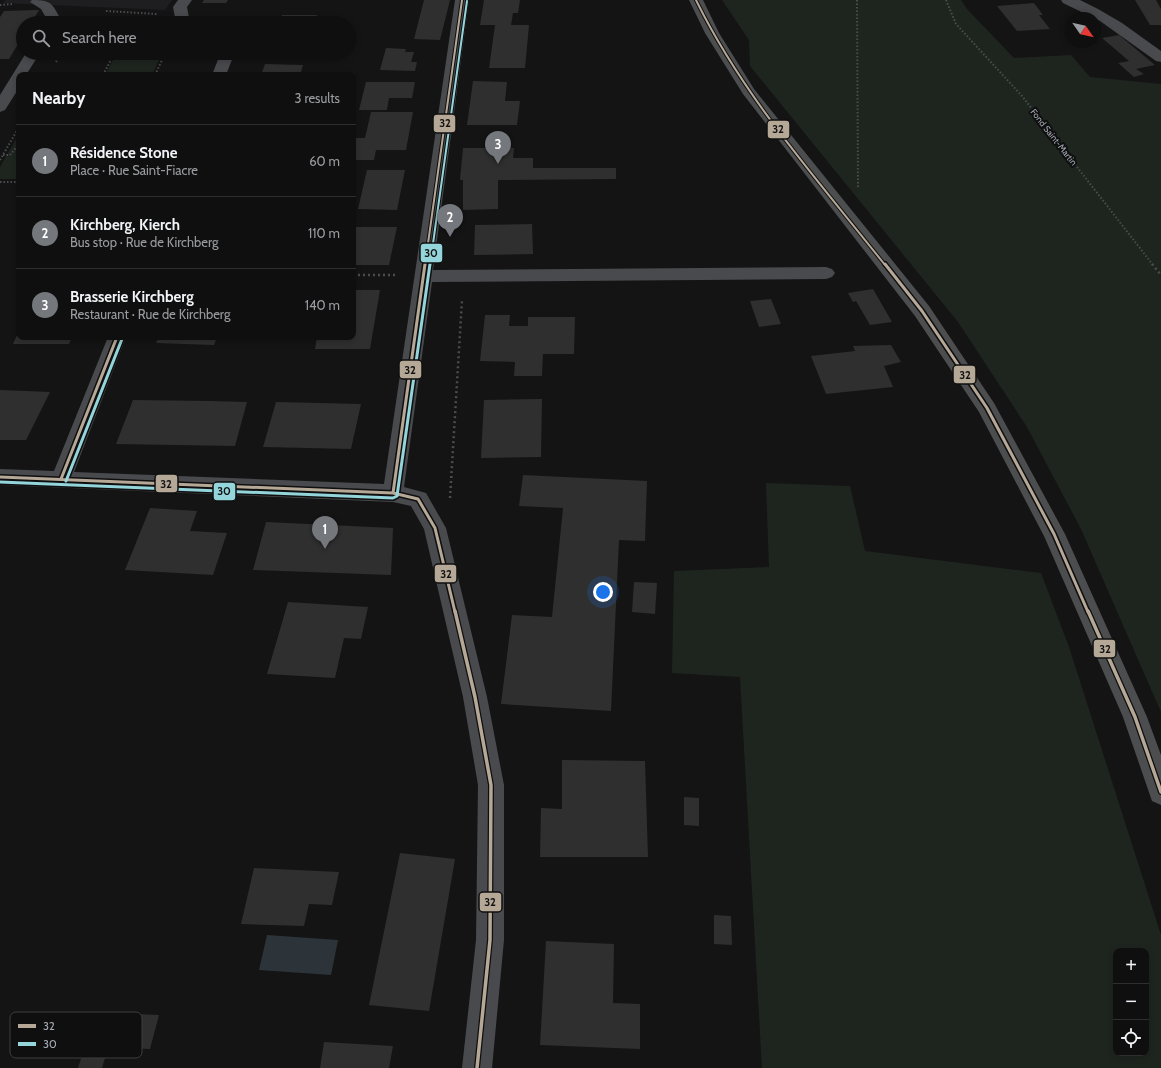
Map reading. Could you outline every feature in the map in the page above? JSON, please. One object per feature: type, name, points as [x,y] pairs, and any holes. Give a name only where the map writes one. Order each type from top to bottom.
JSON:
[{"type":"main road","points":[[696,0],[712,33],[748,91],[922,311],[987,408],[1054,534],[1135,717],[1161,792]]},
{"type":"street","points":[[39,0],[37,2],[46,6],[52,16]]},
{"type":"street","points":[[182,16],[180,7],[185,0]]},
{"type":"street","points":[[393,493],[462,0]]},
{"type":"street","points":[[1068,0],[1082,5],[1115,24],[1161,58]]},
{"type":"street","points":[[21,72],[29,60]]},
{"type":"street","points":[[220,72],[224,60]]},
{"type":"street","points":[[0,107],[16,80]]},
{"type":"street","points":[[424,276],[826,273]]},
{"type":"street","points":[[61,479],[116,340]]},
{"type":"street","points":[[0,477],[393,493],[418,499],[435,528],[475,697],[491,785],[490,940],[477,1068]]},
{"type":"path","points":[[836,202],[858,196],[857,0]]},
{"type":"path","name":"Fond Saint-Martin","points":[[946,0],[956,24],[1022,96],[1161,275]]},
{"type":"path","points":[[100,10],[155,16]]},
{"type":"path","points":[[105,72],[111,60]]},
{"type":"path","points":[[156,72],[162,60]]},
{"type":"path","points":[[0,160],[16,132]]},
{"type":"path","points":[[3,155],[10,154],[16,147]]},
{"type":"path","points":[[0,182],[16,182]]},
{"type":"path","points":[[356,275],[398,275]]},
{"type":"path","points":[[435,528],[450,507],[464,275]]},
{"type":"shaded area","points":[[6,0],[172,0],[165,10],[3,3]]},
{"type":"shaded area","points":[[722,0],[961,0],[967,9],[1014,58],[1071,55],[1090,77],[1161,84],[1161,712],[1081,529],[1027,427],[958,322],[750,66],[749,40]]},
{"type":"shaded area","points":[[113,60],[159,60],[153,72],[107,72]]},
{"type":"shaded area","points":[[16,139],[16,179],[0,179],[0,167]]},
{"type":"shaded area","points":[[766,483],[850,486],[865,551],[1041,573],[1069,647],[1161,935],[1161,1068],[762,1068],[740,677],[672,673],[674,571],[769,567]]},
{"type":"shaded area","points":[[267,935],[338,940],[331,975],[259,970]]},
{"type":"building","points":[[204,0],[228,0],[226,3],[202,3]]},
{"type":"building","points":[[424,0],[450,0],[440,40],[414,39]]},
{"type":"building","points":[[484,0],[520,0],[518,13],[513,13],[511,25],[529,25],[525,68],[489,68],[495,25],[480,25]]},
{"type":"building","points":[[1135,0],[1156,0],[1161,9],[1161,25],[1150,25]]},
{"type":"building","points":[[1034,3],[1043,15],[1039,15],[1050,29],[1017,31],[997,6]]},
{"type":"building","points":[[39,10],[35,16],[16,16],[16,48],[9,59],[0,59],[0,17],[4,11]]},
{"type":"building","points":[[282,15],[317,15],[317,16]]},
{"type":"building","points":[[1119,35],[1155,65],[1136,69],[1144,74],[1134,77],[1118,63],[1129,61],[1102,38]]},
{"type":"building","points":[[386,48],[406,49],[405,52],[414,52],[411,62],[417,62],[415,71],[380,70]]},
{"type":"building","points":[[265,64],[303,65],[301,72],[262,72]]},
{"type":"building","points":[[473,81],[507,82],[505,101],[520,101],[517,125],[467,125]]},
{"type":"building","points":[[366,82],[415,82],[412,98],[389,98],[387,110],[359,110]]},
{"type":"building","points":[[371,112],[413,112],[406,150],[376,150],[374,160],[356,160],[356,138],[365,138]]},
{"type":"building","points":[[463,148],[514,148],[513,158],[533,158],[533,168],[616,168],[616,179],[498,180],[498,209],[463,210],[463,180],[460,180]]},
{"type":"building","points":[[367,170],[405,170],[397,210],[358,209]]},
{"type":"building","points":[[532,224],[533,254],[474,255],[475,225]]},
{"type":"building","points":[[356,227],[397,227],[389,265],[356,265]]},
{"type":"building","points":[[873,289],[892,322],[870,325],[856,301],[853,302],[848,293]]},
{"type":"building","points":[[356,290],[380,290],[370,349],[315,349],[316,340],[356,340]]},
{"type":"building","points":[[771,299],[781,324],[759,327],[750,301]]},
{"type":"building","points":[[485,315],[510,315],[509,326],[528,326],[528,317],[575,317],[574,354],[543,354],[542,376],[514,376],[515,362],[480,361]]},
{"type":"building","points":[[16,338],[16,340],[71,340],[69,344],[13,344]]},
{"type":"building","points":[[158,340],[216,340],[214,345],[156,343]]},
{"type":"building","points":[[891,345],[901,362],[884,366],[893,387],[826,394],[811,356],[855,351],[853,346]]},
{"type":"building","points":[[0,390],[50,392],[26,440],[0,440]]},
{"type":"building","points":[[542,399],[541,457],[481,458],[484,400]]},
{"type":"building","points":[[133,400],[247,402],[235,446],[116,444]]},
{"type":"building","points":[[276,402],[361,404],[351,449],[263,447]]},
{"type":"building","points":[[523,475],[647,481],[645,541],[619,540],[611,711],[501,704],[512,615],[552,617],[563,508],[519,506]]},
{"type":"building","points":[[150,508],[197,511],[190,531],[227,533],[213,575],[125,570]]},
{"type":"building","points":[[266,522],[393,528],[391,575],[253,570]]},
{"type":"building","points":[[634,582],[657,583],[655,614],[632,612]]},
{"type":"building","points":[[288,602],[368,607],[361,639],[344,638],[335,678],[267,674]]},
{"type":"building","points":[[562,760],[645,761],[648,857],[540,857],[541,808],[562,809]]},
{"type":"building","points":[[684,797],[699,798],[699,826],[684,825]]},
{"type":"building","points":[[400,853],[455,859],[429,1011],[369,1005]]},
{"type":"building","points":[[254,868],[339,872],[332,905],[309,904],[304,926],[241,924]]},
{"type":"building","points":[[714,915],[731,916],[732,945],[714,944]]},
{"type":"building","points":[[546,941],[614,944],[613,1003],[640,1004],[640,1049],[540,1045]]},
{"type":"building","points":[[142,1014],[159,1015],[150,1049],[142,1049]]},
{"type":"building","points":[[324,1042],[393,1046],[389,1068],[320,1068]]},
{"type":"building","points":[[81,1058],[105,1058],[102,1068],[78,1068]]},
{"type":"transit line","name":"32","points":[[393,493],[462,0]]},
{"type":"transit line","name":"32","points":[[696,0],[712,33],[748,91],[922,311],[987,408],[1054,534],[1135,717],[1161,792]]},
{"type":"transit line","name":"30","points":[[0,482],[393,498],[397,496],[467,1]]},
{"type":"transit line","name":"32","points":[[61,479],[116,340]]},
{"type":"transit line","name":"30","points":[[66,481],[122,340]]},
{"type":"transit line","name":"32","points":[[0,477],[393,493],[418,499],[435,528],[475,697],[491,785],[490,940],[477,1068]]},
{"type":"place","name":"Brasserie Kirchberg","points":[[498,164]]},
{"type":"place","name":"Kirchberg, Kierch","points":[[450,237]]},
{"type":"place","name":"Résidence Stone","points":[[325,549]]}]
